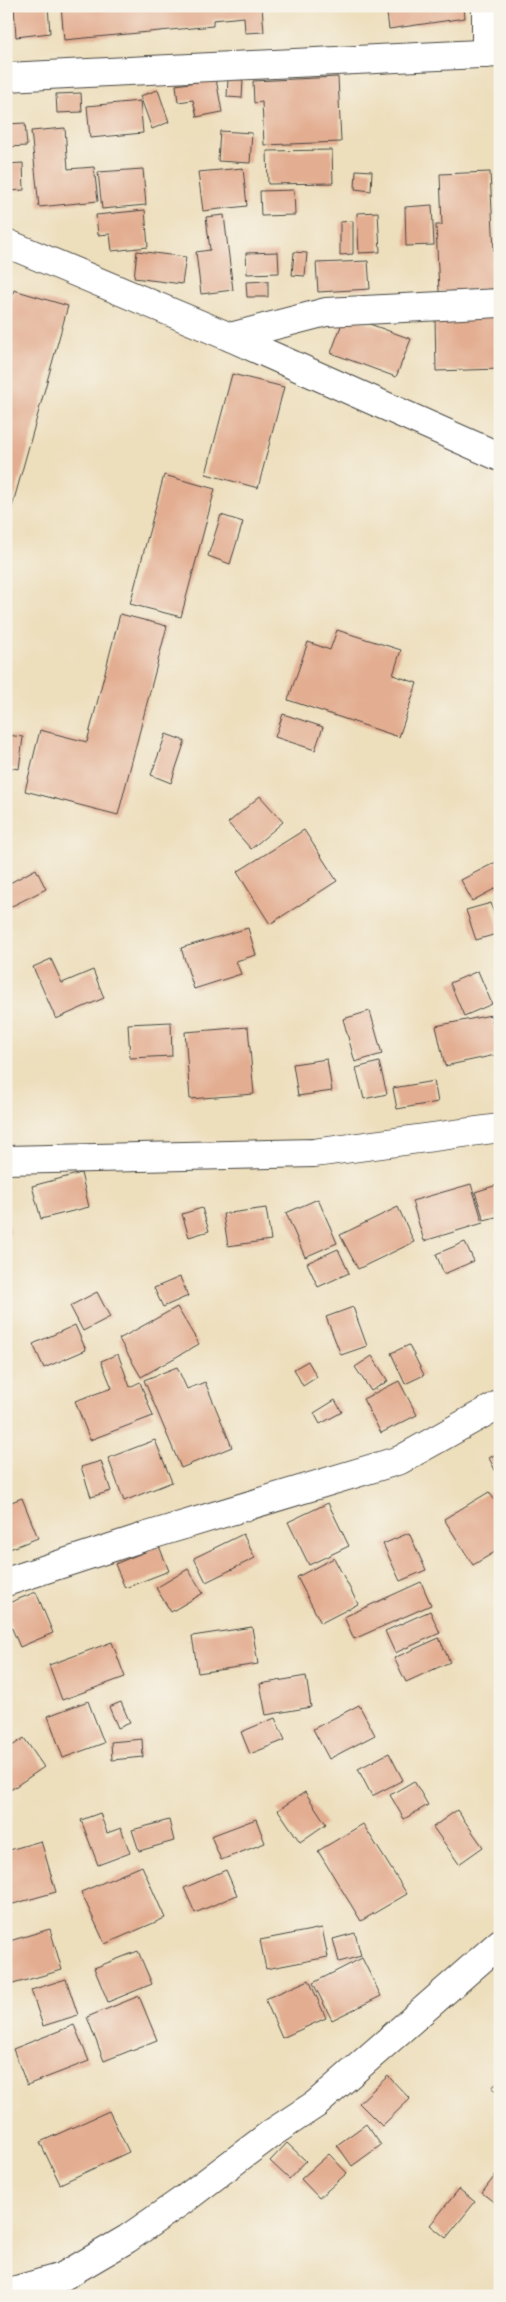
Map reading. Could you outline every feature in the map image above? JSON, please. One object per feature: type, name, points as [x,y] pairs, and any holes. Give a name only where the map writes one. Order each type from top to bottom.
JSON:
[{"type":"street","points":[[6,77],[493,53],[486,6]]},
{"type":"street","points":[[6,243],[230,337],[500,457]]},
{"type":"street","points":[[230,337],[326,312],[500,303]]},
{"type":"street","points":[[6,1160],[314,1153],[500,1128]]},
{"type":"street","points":[[6,1582],[144,1537],[400,1460],[500,1404]]},
{"type":"street","points":[[6,2293],[62,2277],[127,2239],[186,2198],[272,2132],[316,2104],[500,1943]]},
{"type":"building","points":[[14,6],[48,6],[50,33],[16,37]]},
{"type":"building","points":[[61,6],[262,6],[264,32],[245,33],[244,17],[213,20],[213,26],[64,40]]},
{"type":"building","points":[[386,6],[464,6],[465,18],[389,29]]},
{"type":"building","points":[[338,77],[341,142],[264,145],[262,102],[254,103],[253,81]]},
{"type":"building","points":[[216,79],[222,112],[197,117],[193,100],[178,102],[176,85]]},
{"type":"building","points":[[228,79],[243,80],[242,98],[227,97]]},
{"type":"building","points":[[158,90],[169,122],[152,129],[140,96]]},
{"type":"building","points":[[81,93],[82,112],[57,113],[56,94]]},
{"type":"building","points":[[140,101],[143,133],[90,138],[87,106]]},
{"type":"building","points":[[25,123],[27,146],[8,147],[7,124]]},
{"type":"building","points":[[65,128],[68,169],[94,167],[98,201],[39,207],[31,131]]},
{"type":"building","points":[[220,131],[252,133],[250,163],[218,161]]},
{"type":"building","points":[[332,150],[333,183],[268,184],[267,151]]},
{"type":"building","points":[[23,163],[24,190],[8,191],[6,164]]},
{"type":"building","points":[[243,168],[247,206],[203,211],[198,172]]},
{"type":"building","points":[[143,169],[146,205],[102,209],[98,172]]},
{"type":"building","points":[[356,170],[372,171],[371,191],[355,189]]},
{"type":"building","points":[[490,172],[496,289],[439,292],[436,225],[442,225],[440,174]]},
{"type":"building","points":[[294,190],[295,215],[261,216],[260,191]]},
{"type":"building","points":[[432,205],[434,245],[406,246],[405,207]]},
{"type":"building","points":[[145,210],[148,247],[112,251],[110,234],[98,235],[96,215]]},
{"type":"building","points":[[378,212],[380,252],[359,253],[357,213]]},
{"type":"building","points":[[224,215],[233,290],[201,294],[196,252],[210,250],[206,217]]},
{"type":"building","points":[[353,221],[353,254],[340,255],[340,222]]},
{"type":"building","points":[[137,251],[186,257],[182,284],[134,278]]},
{"type":"building","points":[[278,252],[279,273],[247,274],[246,253]]},
{"type":"building","points":[[294,252],[307,253],[305,276],[292,275]]},
{"type":"building","points":[[368,261],[370,289],[318,292],[316,263]]},
{"type":"building","points":[[268,281],[268,297],[247,297],[246,282]]},
{"type":"building","points":[[14,290],[68,306],[7,525],[6,317]]},
{"type":"building","points":[[345,315],[411,339],[396,377],[331,353]]},
{"type":"building","points":[[500,315],[500,369],[436,371],[435,316]]},
{"type":"building","points":[[232,374],[284,387],[258,488],[206,474]]},
{"type":"building","points":[[164,475],[215,489],[181,617],[130,604]]},
{"type":"building","points":[[221,515],[243,522],[230,564],[208,556]]},
{"type":"building","points":[[120,614],[167,626],[118,815],[25,791],[40,730],[87,742]]},
{"type":"building","points":[[337,630],[401,650],[393,675],[417,683],[399,737],[288,700],[308,642],[330,650]]},
{"type":"building","points":[[283,714],[323,727],[315,750],[275,737]]},
{"type":"building","points":[[166,734],[185,741],[171,783],[151,775]]},
{"type":"building","points":[[7,735],[23,737],[19,769],[6,767]]},
{"type":"building","points":[[260,796],[283,822],[251,849],[228,823]]},
{"type":"building","points":[[304,830],[337,881],[270,924],[237,872]]},
{"type":"building","points":[[500,860],[500,886],[472,901],[461,880]]},
{"type":"building","points":[[36,869],[46,889],[6,909],[6,885]]},
{"type":"building","points":[[491,903],[500,933],[476,940],[466,910]]},
{"type":"building","points":[[248,928],[256,955],[236,961],[241,974],[194,989],[181,948]]},
{"type":"building","points":[[51,959],[62,983],[93,970],[104,998],[56,1019],[33,967]]},
{"type":"building","points":[[478,971],[492,1004],[464,1016],[450,983]]},
{"type":"building","points":[[370,1011],[382,1054],[355,1062],[343,1019]]},
{"type":"building","points":[[491,1015],[500,1054],[445,1066],[436,1026]]},
{"type":"building","points":[[171,1022],[172,1056],[130,1058],[128,1024]]},
{"type":"building","points":[[248,1027],[254,1094],[190,1099],[185,1032]]},
{"type":"building","points":[[327,1059],[332,1091],[298,1096],[293,1064]]},
{"type":"building","points":[[379,1062],[387,1094],[364,1099],[356,1068]]},
{"type":"building","points":[[434,1081],[438,1102],[397,1109],[393,1088]]},
{"type":"building","points":[[81,1173],[89,1207],[41,1219],[32,1186]]},
{"type":"building","points":[[471,1184],[483,1223],[424,1241],[412,1201]]},
{"type":"building","points":[[500,1184],[500,1216],[484,1220],[475,1192]]},
{"type":"building","points":[[318,1199],[337,1243],[305,1257],[286,1213]]},
{"type":"building","points":[[398,1207],[414,1242],[358,1269],[340,1235]]},
{"type":"building","points":[[202,1208],[209,1231],[189,1237],[182,1214]]},
{"type":"building","points":[[266,1208],[271,1240],[228,1246],[223,1214]]},
{"type":"building","points":[[6,1219],[11,1233],[6,1235]]},
{"type":"building","points":[[465,1242],[474,1261],[444,1274],[436,1254]]},
{"type":"building","points":[[338,1249],[349,1273],[318,1287],[307,1263]]},
{"type":"building","points":[[180,1277],[188,1296],[163,1307],[154,1288]]},
{"type":"building","points":[[97,1292],[110,1317],[83,1331],[70,1306]]},
{"type":"building","points":[[177,1307],[199,1344],[141,1377],[119,1339]]},
{"type":"building","points":[[353,1307],[367,1346],[341,1355],[326,1317]]},
{"type":"building","points":[[75,1325],[86,1350],[44,1368],[33,1344]]},
{"type":"building","points":[[409,1345],[424,1375],[405,1384],[391,1353]]},
{"type":"building","points":[[118,1354],[130,1387],[140,1382],[153,1416],[90,1440],[75,1401],[112,1388],[101,1361]]},
{"type":"building","points":[[372,1356],[388,1381],[371,1391],[355,1367]]},
{"type":"building","points":[[308,1361],[317,1377],[303,1386],[294,1369]]},
{"type":"building","points":[[177,1367],[187,1389],[205,1382],[232,1447],[181,1468],[144,1380]]},
{"type":"building","points":[[399,1381],[417,1415],[381,1433],[363,1399]]},
{"type":"building","points":[[335,1400],[342,1412],[320,1424],[314,1413]]},
{"type":"building","points":[[155,1440],[172,1482],[124,1501],[108,1458]]},
{"type":"building","points":[[500,1452],[500,1480],[489,1458]]},
{"type":"building","points":[[101,1461],[111,1491],[91,1497],[81,1467]]},
{"type":"building","points":[[489,1492],[500,1508],[500,1549],[473,1565],[444,1519]]},
{"type":"building","points":[[22,1498],[38,1538],[7,1550],[6,1504]]},
{"type":"building","points":[[328,1503],[349,1546],[309,1565],[288,1522]]},
{"type":"building","points":[[409,1533],[426,1570],[400,1581],[383,1544]]},
{"type":"building","points":[[243,1534],[255,1558],[206,1582],[194,1558]]},
{"type":"building","points":[[159,1546],[169,1571],[125,1588],[115,1564]]},
{"type":"building","points":[[334,1558],[358,1604],[321,1623],[297,1577]]},
{"type":"building","points":[[188,1569],[203,1593],[171,1612],[156,1588]]},
{"type":"building","points":[[421,1582],[431,1605],[354,1639],[344,1617]]},
{"type":"building","points":[[36,1592],[53,1633],[20,1647],[6,1615],[6,1604]]},
{"type":"building","points":[[430,1611],[440,1633],[395,1653],[385,1631]]},
{"type":"building","points":[[252,1627],[258,1664],[198,1673],[192,1636]]},
{"type":"building","points":[[439,1638],[450,1662],[406,1682],[394,1658]]},
{"type":"building","points":[[112,1642],[125,1677],[62,1700],[49,1665]]},
{"type":"building","points":[[306,1676],[311,1707],[266,1715],[260,1684]]},
{"type":"building","points":[[88,1701],[104,1743],[63,1758],[48,1716]]},
{"type":"building","points":[[121,1702],[130,1723],[118,1728],[109,1707]]},
{"type":"building","points":[[359,1705],[375,1735],[329,1759],[313,1729]]},
{"type":"building","points":[[275,1718],[285,1740],[250,1754],[241,1732]]},
{"type":"building","points":[[24,1738],[44,1767],[6,1793],[6,1750]]},
{"type":"building","points":[[142,1739],[143,1757],[112,1760],[111,1742]]},
{"type":"building","points":[[389,1753],[403,1780],[372,1796],[358,1769]]},
{"type":"building","points":[[414,1781],[428,1805],[404,1819],[390,1795]]},
{"type":"building","points":[[305,1792],[326,1824],[300,1842],[278,1810]]},
{"type":"building","points":[[457,1810],[483,1847],[459,1864],[433,1827]]},
{"type":"building","points":[[100,1813],[107,1833],[121,1828],[130,1853],[98,1865],[81,1820]]},
{"type":"building","points":[[256,1819],[265,1843],[221,1860],[211,1836]]},
{"type":"building","points":[[169,1820],[174,1841],[139,1851],[132,1830]]},
{"type":"building","points":[[363,1824],[407,1894],[361,1921],[318,1851]]},
{"type":"building","points":[[41,1841],[56,1892],[6,1906],[6,1851]]},
{"type":"building","points":[[142,1866],[165,1918],[105,1944],[81,1892]]},
{"type":"building","points":[[226,1870],[237,1895],[195,1913],[184,1888]]},
{"type":"building","points":[[322,1928],[328,1957],[266,1969],[260,1940]]},
{"type":"building","points":[[50,1929],[62,1970],[6,1986],[6,1942]]},
{"type":"building","points":[[355,1933],[361,1956],[339,1962],[333,1939]]},
{"type":"building","points":[[138,1951],[152,1984],[108,2002],[94,1968]]},
{"type":"building","points":[[362,1958],[381,1996],[332,2020],[313,1983]]},
{"type":"building","points":[[66,1979],[78,2015],[43,2026],[31,1990]]},
{"type":"building","points":[[309,1980],[326,2018],[282,2038],[265,1999]]},
{"type":"building","points":[[139,1996],[157,2040],[104,2061],[87,2017]]},
{"type":"building","points":[[74,2025],[89,2061],[27,2085],[13,2049]]},
{"type":"building","points":[[388,2076],[410,2099],[382,2126],[359,2103]]},
{"type":"building","points":[[500,2079],[500,2094],[492,2088]]},
{"type":"building","points":[[109,2111],[129,2152],[60,2184],[40,2142]]},
{"type":"building","points":[[366,2124],[381,2145],[352,2166],[337,2145]]},
{"type":"building","points":[[287,2143],[306,2161],[289,2179],[270,2161]]},
{"type":"building","points":[[329,2154],[347,2173],[319,2198],[301,2179]]},
{"type":"building","points":[[500,2169],[500,2207],[482,2193]]},
{"type":"building","points":[[459,2189],[475,2202],[446,2238],[430,2225]]}]
